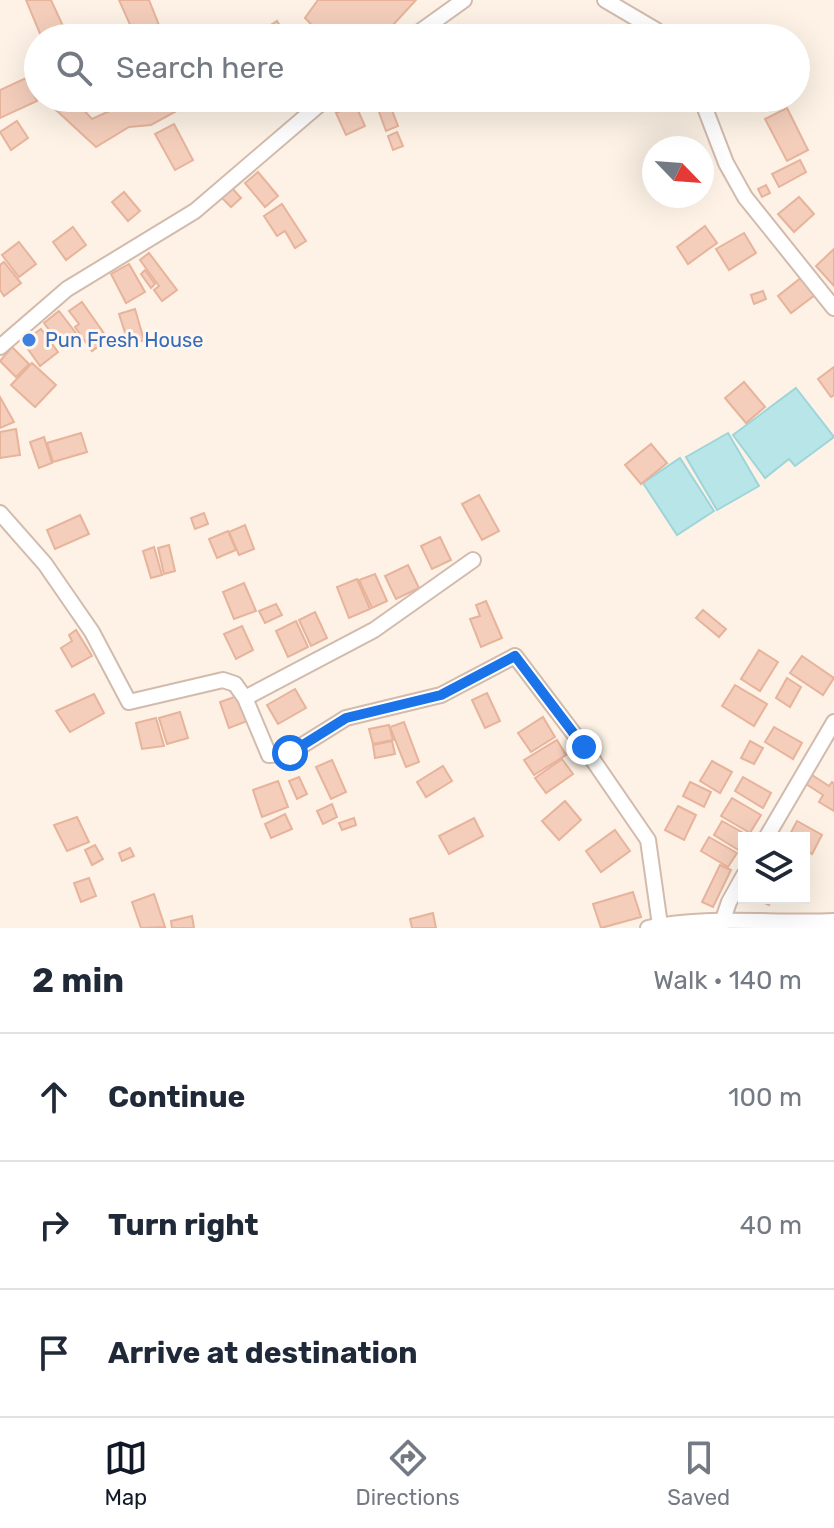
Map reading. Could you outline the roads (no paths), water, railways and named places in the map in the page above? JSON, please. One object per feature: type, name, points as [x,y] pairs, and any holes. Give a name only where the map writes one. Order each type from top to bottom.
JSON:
[{"type":"street","points":[[431,24],[464,0]]},
{"type":"street","points":[[605,0],[646,24]]},
{"type":"street","points":[[0,347],[67,289],[195,211],[311,112]]},
{"type":"street","points":[[706,112],[726,163],[745,197],[834,308]]},
{"type":"street","points":[[0,513],[53,575],[92,632],[129,702],[223,680],[235,684],[245,698],[269,755],[290,753],[346,718],[441,695],[515,656],[584,747],[648,840],[654,926],[834,921]]},
{"type":"street","points":[[245,698],[374,630],[473,560]]},
{"type":"street","points":[[770,832],[834,722]]},
{"type":"street","points":[[721,925],[738,886]]},
{"type":"water","points":[[796,388],[834,437],[795,466],[789,459],[765,478],[733,435]]},
{"type":"water","points":[[728,433],[759,486],[717,510],[686,457]]},
{"type":"water","points":[[680,458],[714,511],[677,535],[643,483]]},
{"type":"place","name":"Pun Fresh House","points":[[29,340]]}]
